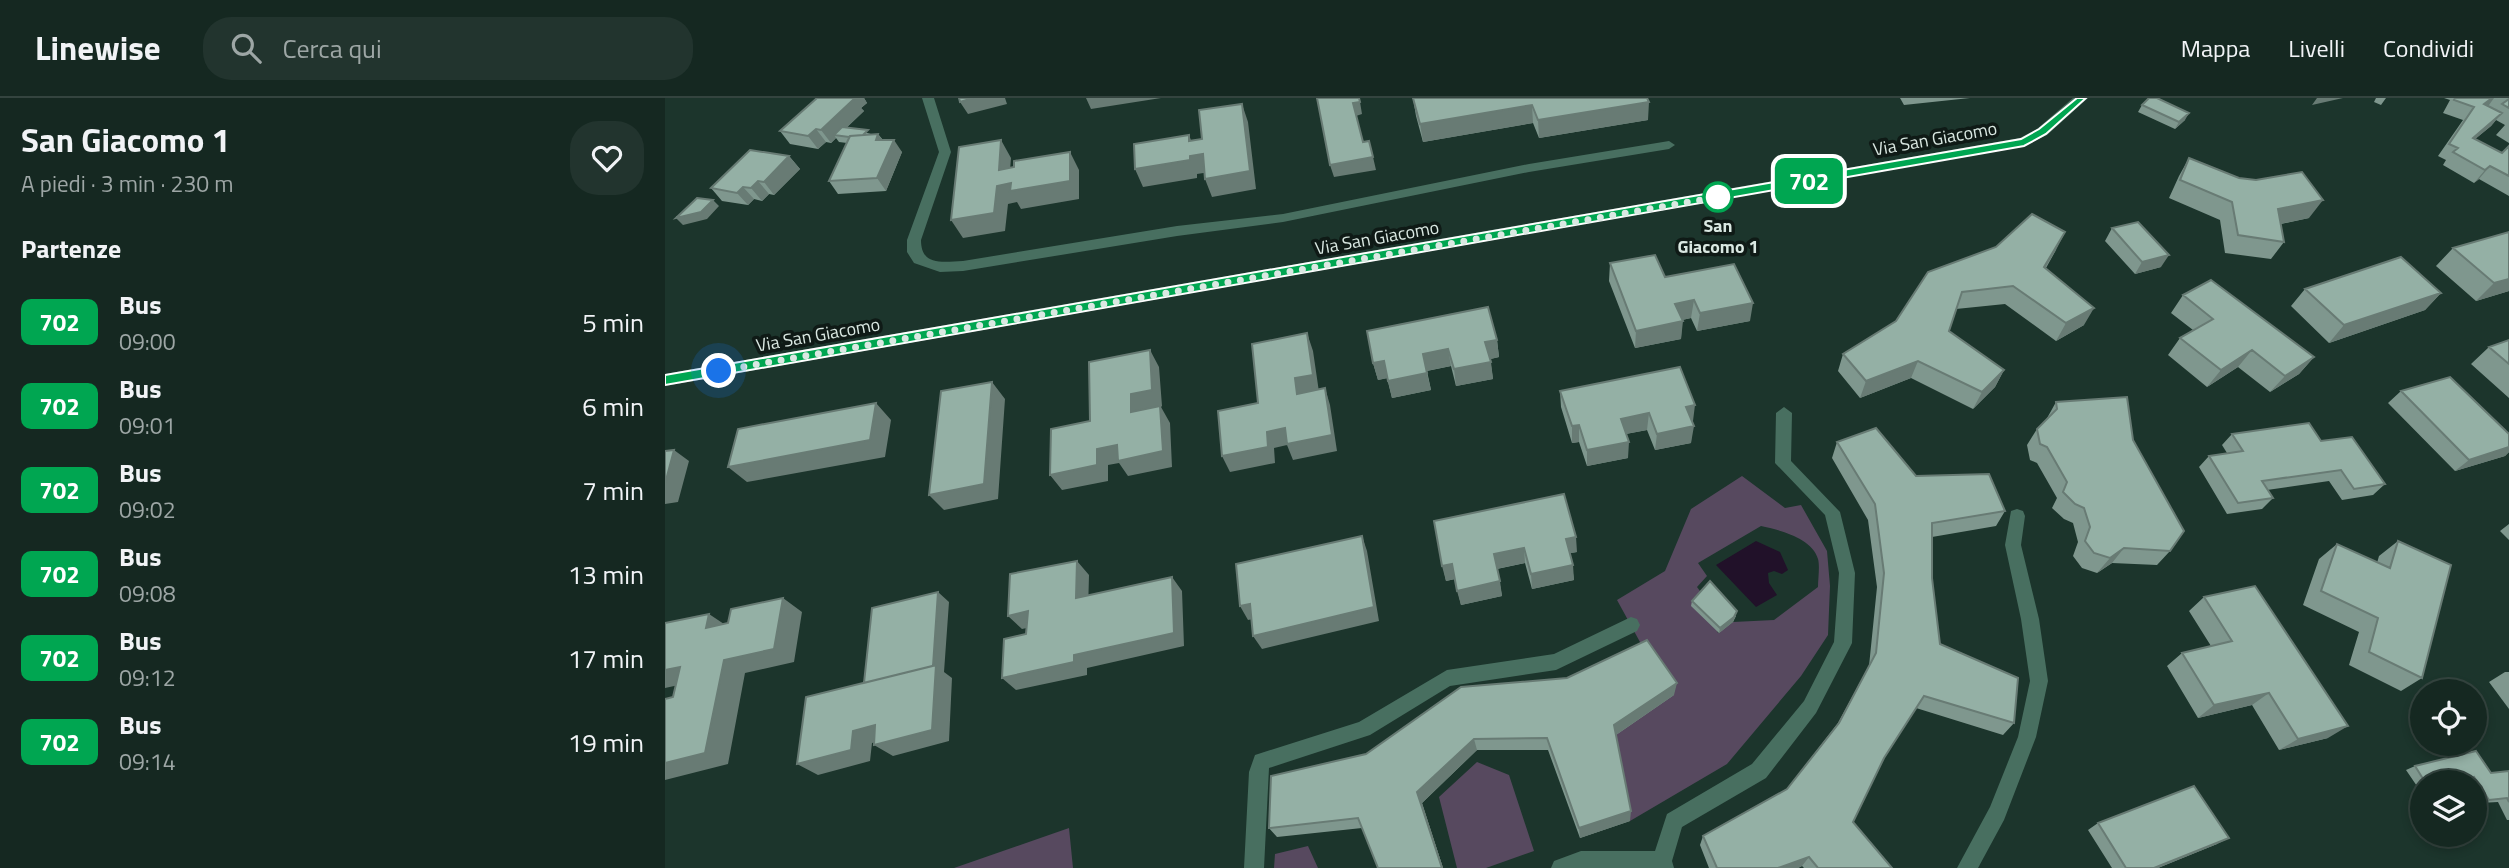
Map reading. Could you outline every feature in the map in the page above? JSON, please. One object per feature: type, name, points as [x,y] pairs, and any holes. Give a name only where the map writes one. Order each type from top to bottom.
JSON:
[{"type":"street","name":"Via San Giacomo","points":[[665,380],[2024,142],[2042,132],[2081,98]]},
{"type":"lane","points":[[928,98],[945,152],[914,240],[919,260],[940,267],[963,267],[1177,231],[1283,218],[1529,168],[1669,145]]},
{"type":"lane","points":[[1561,868],[1581,861],[1664,866],[1674,821],[1759,771],[1810,707],[1843,643],[1847,573],[1832,512],[1783,463],[1784,413]]},
{"type":"lane","points":[[1967,868],[1997,813],[2027,737],[2039,681],[2030,619],[2013,545],[2017,516]]},
{"type":"lane","points":[[1254,868],[1258,772],[1262,761],[1364,729],[1447,678],[1556,662],[1631,625]]},
{"type":"shaded area","points":[[1742,476],[1785,508],[1801,505],[1827,551],[1830,586],[1828,635],[1801,676],[1727,764],[1630,821],[1613,737],[1646,653],[1617,600],[1665,571],[1691,509]],"holes":[[[1761,526],[1794,536],[1815,552],[1819,562],[1818,587],[1774,620],[1733,622],[1718,633],[1703,595],[1697,587],[1707,576],[1698,563]]]},
{"type":"shaded area","points":[[1756,541],[1780,552],[1788,570],[1782,574],[1774,571],[1768,573],[1769,583],[1777,595],[1756,607],[1716,565]]},
{"type":"shaded area","points":[[1477,762],[1509,775],[1534,851],[1486,868],[1457,868],[1439,797]]},
{"type":"shaded area","points":[[1069,828],[1073,868],[954,868]]},
{"type":"shaded area","points":[[1308,846],[1318,868],[1274,868],[1275,854]]},
{"type":"building","points":[[817,98],[855,98],[821,130],[816,129],[808,136],[780,131]]},
{"type":"building","points":[[1317,98],[1359,98],[1360,102],[1353,103],[1363,142],[1369,141],[1373,157],[1330,165]]},
{"type":"building","points":[[1413,98],[1647,98],[1649,102],[1538,120],[1532,105],[1420,124]]},
{"type":"building","points":[[2149,98],[2157,98],[2189,113],[2179,122],[2142,105]]},
{"type":"building","points":[[2492,98],[2484,104],[2502,113],[2473,138],[2502,153],[2509,146],[2509,176],[2490,166],[2485,170],[2453,152],[2458,148],[2449,144],[2474,107],[2454,100]]},
{"type":"building","points":[[2509,99],[2509,108],[2502,104]]},
{"type":"building","points":[[1242,104],[1250,171],[1205,179],[1203,154],[1190,156],[1190,160],[1135,169],[1134,144],[1189,135],[1189,141],[1202,139],[1199,110]]},
{"type":"building","points":[[842,127],[868,130],[863,135],[834,135]]},
{"type":"building","points":[[878,134],[876,140],[894,140],[877,178],[829,181],[850,136]]},
{"type":"building","points":[[1001,140],[999,170],[1014,167],[1014,161],[1070,152],[1070,181],[1010,191],[1011,183],[997,186],[994,213],[951,220],[959,147]]},
{"type":"building","points":[[750,150],[789,156],[764,182],[758,181],[751,188],[743,187],[737,193],[711,188]]},
{"type":"building","points":[[2189,158],[2239,178],[2256,180],[2302,172],[2323,200],[2278,209],[2284,242],[2238,235],[2232,202],[2180,180]]},
{"type":"building","points":[[697,198],[713,200],[701,212],[676,218]]},
{"type":"building","points":[[2032,214],[2065,232],[2044,267],[2094,308],[2066,323],[2013,286],[1962,292],[1949,331],[2004,370],[1982,392],[1918,361],[1866,381],[1843,354],[1896,321],[1928,272],[1996,247]]},
{"type":"building","points":[[2138,222],[2169,255],[2142,262],[2112,228]]},
{"type":"building","points":[[2509,232],[2509,279],[2494,283],[2453,248]]},
{"type":"building","points":[[1655,255],[1665,277],[1734,264],[1753,303],[1700,313],[1694,300],[1675,304],[1683,321],[1636,331],[1610,263]]},
{"type":"building","points":[[2401,257],[2441,293],[2344,325],[2305,289]]},
{"type":"building","points":[[2211,280],[2314,357],[2285,376],[2252,350],[2221,370],[2180,338],[2213,319],[2183,295]]},
{"type":"building","points":[[1488,307],[1497,340],[1485,342],[1491,362],[1454,369],[1448,349],[1423,354],[1427,373],[1388,381],[1384,361],[1373,363],[1367,331]]},
{"type":"building","points":[[1307,333],[1313,375],[1295,378],[1297,394],[1325,388],[1332,435],[1287,444],[1285,428],[1267,432],[1268,447],[1222,456],[1218,411],[1258,403],[1252,344]]},
{"type":"building","points":[[2509,340],[2509,364],[2489,347]]},
{"type":"building","points":[[1150,350],[1152,390],[1131,394],[1131,412],[1160,406],[1163,451],[1118,461],[1117,445],[1097,449],[1097,465],[1050,475],[1051,429],[1090,421],[1089,362]]},
{"type":"building","points":[[1680,367],[1695,405],[1686,407],[1694,426],[1657,434],[1649,413],[1621,419],[1629,442],[1587,450],[1579,425],[1572,426],[1560,391]]},
{"type":"building","points":[[2450,377],[2509,434],[2509,447],[2469,460],[2401,391]]},
{"type":"building","points":[[992,382],[984,484],[929,495],[941,391]]},
{"type":"building","points":[[2127,397],[2133,440],[2184,531],[2170,551],[2124,548],[2110,558],[2094,553],[2085,541],[2090,527],[2084,508],[2075,504],[2063,492],[2067,482],[2047,447],[2040,444],[2037,429],[2057,409],[2056,402]]},
{"type":"building","points":[[876,403],[870,440],[728,467],[738,429]]},
{"type":"building","points":[[2309,423],[2321,441],[2352,437],[2385,484],[2354,489],[2341,470],[2262,481],[2273,498],[2238,503],[2209,456],[2243,451],[2232,434]]},
{"type":"building","points":[[1876,428],[1916,476],[1989,474],[2005,511],[1932,523],[1932,578],[1940,644],[2018,678],[2014,723],[1924,696],[1884,758],[1853,822],[1892,868],[1818,868],[1809,857],[1778,868],[1717,868],[1703,836],[1787,789],[1839,723],[1876,653],[1884,573],[1875,504],[1837,442]]},
{"type":"building","points":[[674,450],[665,484],[665,451]]},
{"type":"building","points":[[1564,494],[1576,537],[1566,539],[1573,565],[1531,574],[1524,548],[1494,554],[1500,581],[1457,591],[1452,564],[1442,566],[1434,521]]},
{"type":"building","points":[[1362,536],[1374,607],[1253,636],[1250,604],[1240,606],[1236,564]]},
{"type":"building","points":[[2398,541],[2451,565],[2422,678],[2369,652],[2378,618],[2321,591],[2337,544],[2390,568]]},
{"type":"building","points":[[1077,561],[1076,598],[1172,577],[1174,633],[1074,655],[1074,662],[1002,678],[1004,639],[1026,634],[1028,611],[1008,616],[1010,574]]},
{"type":"building","points":[[1710,581],[1737,611],[1734,617],[1720,628],[1692,601]]},
{"type":"building","points":[[2255,586],[2348,726],[2298,739],[2269,693],[2214,705],[2182,653],[2232,641],[2204,597]]},
{"type":"building","points":[[938,592],[933,666],[864,683],[872,608]]},
{"type":"building","points":[[783,598],[774,649],[724,660],[705,753],[665,763],[665,699],[673,697],[680,667],[665,670],[665,623],[709,614],[706,628],[728,623],[731,609]]},
{"type":"building","points":[[1647,640],[1677,683],[1614,725],[1631,811],[1579,828],[1547,738],[1474,739],[1417,792],[1442,868],[1378,868],[1358,818],[1269,828],[1271,776],[1366,754],[1461,687],[1567,678]]},
{"type":"building","points":[[936,665],[932,730],[874,745],[875,725],[853,731],[851,750],[797,764],[806,697]]},
{"type":"building","points":[[2456,756],[2479,756],[2491,773],[2509,771],[2509,802],[2507,798],[2489,800],[2487,770],[2418,770],[2415,766]]},
{"type":"building","points":[[2194,786],[2229,838],[2154,868],[2126,868],[2098,823]]},
{"type":"bus line","name":"702","points":[[665,380],[2024,142],[2042,132],[2081,98]]},
{"type":"place","name":"San Giacomo 1","points":[[1718,197]]},
{"type":"route","points":[[719,371],[1718,197]]}]
